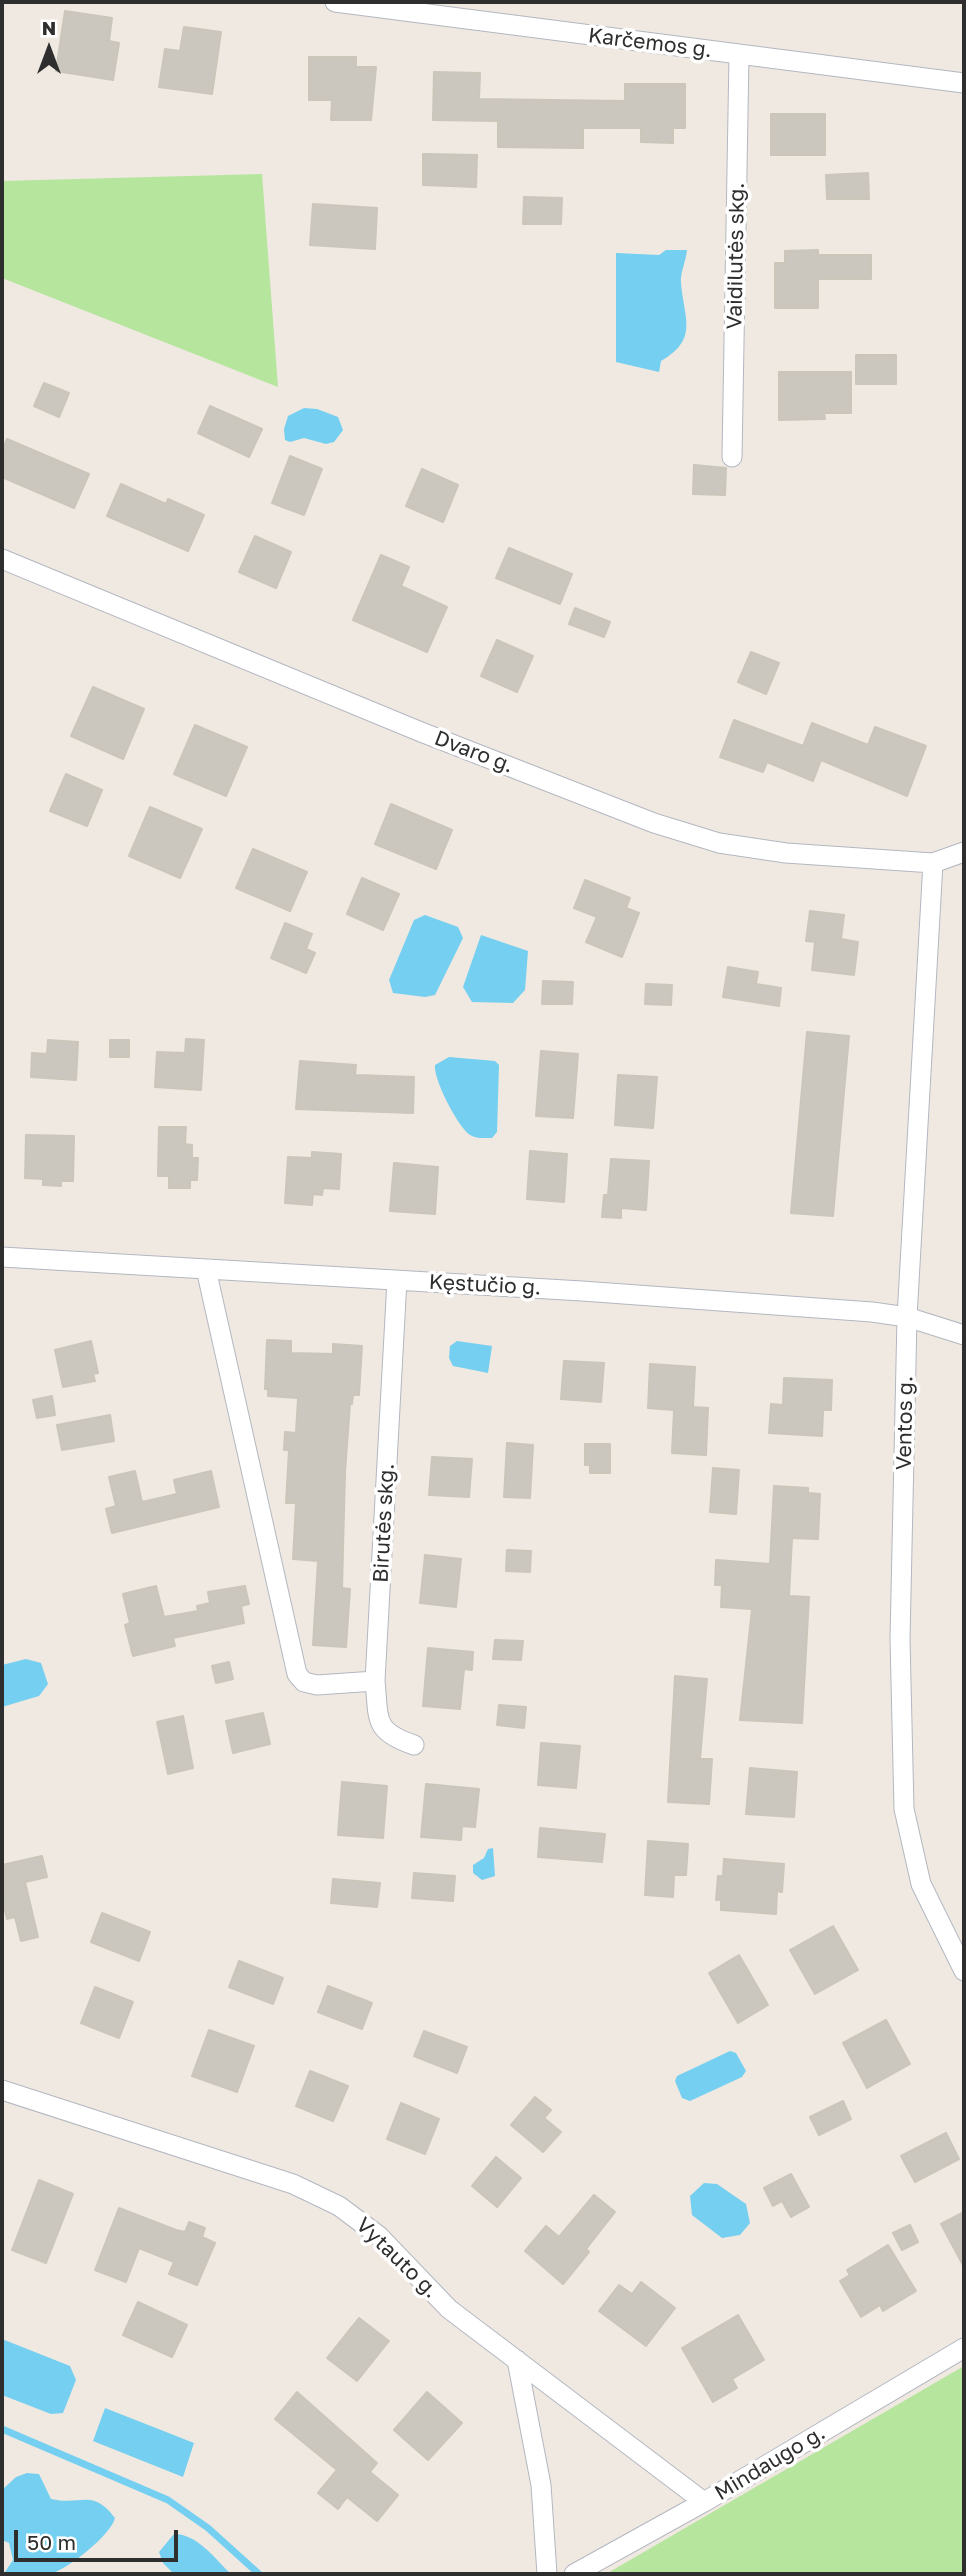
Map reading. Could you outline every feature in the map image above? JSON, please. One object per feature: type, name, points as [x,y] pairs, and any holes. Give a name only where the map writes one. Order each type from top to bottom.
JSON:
[{"type":"street","name":"Karčemos g.","points":[[335,2],[964,83]]},
{"type":"street","name":"Vaidilutės skg.","points":[[732,457],[739,55]]},
{"type":"street","name":"Dvaro g.","points":[[2,559],[421,732],[654,823],[719,843],[786,853],[933,863],[964,852]]},
{"type":"street","name":"Ventos g.","points":[[933,863],[907,1317],[900,1639],[904,1809],[921,1884],[964,1972]]},
{"type":"street","name":"Kęstučio g.","points":[[2,1257],[582,1291],[907,1317],[964,1335]]},
{"type":"street","points":[[206,1269],[297,1674],[304,1682],[317,1685],[375,1681]]},
{"type":"street","name":"Birutės skg.","points":[[397,1280],[375,1681],[379,1720],[389,1736],[414,1745]]},
{"type":"street","name":"Vytauto g.","points":[[2,2090],[293,2184],[339,2206],[379,2236],[449,2309],[704,2502]]},
{"type":"street","name":"Mindaugo g.","points":[[574,2574],[704,2502],[964,2348]]},
{"type":"street","points":[[517,2360],[541,2485],[547,2574]]},
{"type":"green space","points":[[262,174],[278,387],[2,278],[2,181]]},
{"type":"green space","points":[[964,2366],[964,2574],[606,2574]]},
{"type":"water","points":[[666,250],[687,250],[681,279],[686,327],[681,345],[661,361],[659,372],[616,362],[616,253],[659,255]]},
{"type":"water","points":[[304,408],[317,409],[338,417],[343,430],[334,442],[326,444],[304,438],[290,442],[285,440],[284,429],[288,416]]},
{"type":"water","points":[[425,915],[458,927],[463,938],[435,995],[425,997],[393,993],[389,980],[414,920]]},
{"type":"water","points":[[481,935],[528,951],[525,990],[513,1003],[472,1002],[463,987]]},
{"type":"water","points":[[449,1057],[495,1061],[499,1065],[497,1132],[492,1138],[470,1135],[459,1123],[447,1102],[435,1072],[435,1065]]},
{"type":"water","points":[[457,1341],[492,1346],[488,1373],[453,1366],[449,1358],[450,1346]]},
{"type":"water","points":[[26,1659],[41,1663],[48,1684],[39,1696],[2,1707],[2,1665]]},
{"type":"water","points":[[493,1848],[495,1876],[482,1880],[473,1873],[473,1865],[484,1858],[488,1849]]},
{"type":"water","points":[[730,2051],[736,2053],[746,2071],[742,2077],[690,2101],[682,2098],[675,2081],[677,2076]]},
{"type":"water","points":[[704,2183],[717,2184],[746,2204],[750,2223],[740,2235],[722,2238],[692,2215],[690,2196]]},
{"type":"water","points":[[2,2339],[70,2366],[76,2380],[63,2413],[51,2414],[2,2395]]},
{"type":"water","points":[[105,2408],[194,2443],[183,2477],[93,2441]]},
{"type":"water","points":[[27,2473],[39,2474],[51,2499],[100,2503],[115,2518],[112,2525],[87,2551],[49,2574],[5,2572],[13,2560],[9,2543],[2,2540],[2,2490],[16,2477]]},
{"type":"water","points":[[174,2534],[191,2538],[231,2574],[174,2574],[163,2563],[159,2552]]},
{"type":"building","points":[[65,11],[112,18],[109,41],[119,43],[113,80],[56,71]]},
{"type":"building","points":[[184,27],[221,32],[212,94],[159,87],[165,49],[180,51]]},
{"type":"building","points":[[309,57],[356,57],[356,67],[376,67],[371,120],[331,120],[332,100],[309,100]]},
{"type":"building","points":[[434,72],[480,73],[479,99],[625,101],[625,84],[685,84],[685,128],[673,128],[673,143],[641,142],[641,128],[583,128],[583,148],[498,147],[498,121],[433,120]]},
{"type":"building","points":[[771,114],[825,114],[825,155],[771,155]]},
{"type":"building","points":[[423,154],[477,155],[476,187],[423,185]]},
{"type":"building","points":[[868,173],[869,199],[827,199],[826,175]]},
{"type":"building","points":[[524,197],[562,198],[561,224],[523,224]]},
{"type":"building","points":[[313,204],[377,208],[375,249],[310,245]]},
{"type":"building","points":[[818,250],[818,255],[871,255],[871,279],[818,279],[818,308],[775,308],[775,263],[785,263],[785,251]]},
{"type":"building","points":[[856,355],[896,355],[896,384],[856,384]]},
{"type":"building","points":[[779,372],[851,372],[851,413],[824,413],[825,419],[779,420]]},
{"type":"building","points":[[44,383],[69,393],[59,417],[34,406]]},
{"type":"building","points":[[210,406],[262,429],[249,457],[198,433]]},
{"type":"building","points":[[7,439],[89,474],[74,508],[2,477],[2,451]]},
{"type":"building","points":[[290,456],[322,469],[304,515],[272,503]]},
{"type":"building","points":[[694,465],[726,468],[725,495],[693,494]]},
{"type":"building","points":[[422,469],[458,485],[443,522],[406,506]]},
{"type":"building","points":[[121,484],[166,504],[168,499],[204,515],[188,551],[107,516]]},
{"type":"building","points":[[255,536],[291,552],[276,588],[239,572]]},
{"type":"building","points":[[509,548],[572,574],[560,604],[496,578]]},
{"type":"building","points":[[381,555],[409,567],[401,586],[447,607],[427,652],[353,620]]},
{"type":"building","points":[[575,608],[610,622],[604,637],[569,624]]},
{"type":"building","points":[[497,640],[533,656],[517,692],[481,676]]},
{"type":"building","points":[[751,652],[779,663],[766,694],[738,682]]},
{"type":"building","points":[[93,687],[144,709],[123,759],[71,736]]},
{"type":"building","points":[[734,720],[803,746],[812,723],[868,745],[875,727],[926,746],[907,796],[821,760],[813,781],[767,762],[763,772],[720,757]]},
{"type":"building","points":[[195,725],[247,747],[226,796],[174,774]]},
{"type":"building","points":[[66,774],[102,790],[87,826],[50,811]]},
{"type":"building","points":[[391,804],[452,830],[436,869],[375,844]]},
{"type":"building","points":[[150,807],[202,829],[180,878],[129,856]]},
{"type":"building","points":[[253,849],[307,872],[290,911],[236,888]]},
{"type":"building","points":[[362,878],[399,894],[383,930],[347,914]]},
{"type":"building","points":[[585,880],[630,898],[626,908],[639,913],[622,957],[586,942],[597,917],[574,908]]},
{"type":"building","points":[[810,911],[844,915],[841,939],[858,942],[854,975],[812,970],[815,942],[806,941]]},
{"type":"building","points":[[285,923],[312,934],[306,949],[315,953],[306,973],[271,958]]},
{"type":"building","points":[[728,967],[758,972],[756,984],[781,988],[779,1006],[723,997]]},
{"type":"building","points":[[543,981],[573,982],[572,1004],[542,1004]]},
{"type":"building","points":[[646,984],[672,985],[671,1005],[645,1004]]},
{"type":"building","points":[[807,1032],[849,1036],[833,1216],[791,1213]]},
{"type":"building","points":[[186,1039],[204,1040],[201,1090],[155,1087],[157,1052],[185,1053]]},
{"type":"building","points":[[48,1040],[78,1042],[76,1080],[31,1077],[32,1053],[47,1054]]},
{"type":"building","points":[[110,1040],[129,1040],[129,1057],[110,1057]]},
{"type":"building","points":[[541,1051],[578,1054],[573,1118],[536,1116]]},
{"type":"building","points":[[300,1061],[356,1065],[355,1075],[414,1077],[413,1113],[296,1109]]},
{"type":"building","points":[[618,1075],[657,1077],[653,1128],[615,1125]]},
{"type":"building","points":[[159,1127],[186,1127],[185,1144],[192,1145],[192,1158],[198,1158],[197,1180],[190,1180],[190,1188],[169,1188],[169,1176],[158,1176]]},
{"type":"building","points":[[26,1135],[74,1136],[73,1181],[61,1181],[61,1186],[43,1185],[43,1179],[25,1178]]},
{"type":"building","points":[[530,1151],[567,1154],[564,1202],[527,1199]]},
{"type":"building","points":[[312,1152],[341,1154],[339,1189],[323,1188],[322,1195],[313,1194],[312,1205],[285,1203],[288,1157],[312,1158]]},
{"type":"building","points":[[611,1159],[649,1161],[646,1210],[621,1208],[621,1218],[602,1217],[604,1195],[608,1195]]},
{"type":"building","points":[[394,1163],[438,1167],[435,1214],[390,1211]]},
{"type":"building","points":[[267,1340],[291,1341],[291,1353],[333,1354],[333,1344],[362,1346],[359,1395],[353,1395],[350,1404],[345,1472],[342,1588],[350,1589],[346,1647],[313,1645],[318,1561],[293,1559],[296,1503],[286,1503],[289,1450],[284,1450],[285,1432],[296,1433],[298,1398],[268,1396],[268,1389],[265,1389]]},
{"type":"building","points":[[91,1341],[98,1373],[93,1374],[95,1381],[63,1387],[55,1350]]},
{"type":"building","points":[[564,1361],[604,1363],[601,1402],[561,1399]]},
{"type":"building","points":[[650,1364],[695,1367],[693,1407],[708,1408],[706,1455],[672,1453],[674,1410],[648,1408]]},
{"type":"building","points":[[784,1378],[832,1380],[831,1410],[823,1410],[822,1436],[769,1433],[771,1404],[783,1405]]},
{"type":"building","points":[[52,1396],[55,1415],[37,1418],[33,1400]]},
{"type":"building","points":[[110,1415],[114,1441],[62,1450],[57,1425]]},
{"type":"building","points":[[507,1443],[533,1445],[530,1498],[504,1497]]},
{"type":"building","points":[[585,1444],[610,1444],[610,1473],[590,1473],[590,1465],[585,1465]]},
{"type":"building","points":[[432,1457],[472,1459],[469,1497],[429,1495]]},
{"type":"building","points":[[713,1468],[739,1470],[736,1514],[710,1512]]},
{"type":"building","points":[[135,1471],[142,1502],[177,1494],[174,1480],[211,1471],[219,1507],[112,1533],[106,1509],[116,1506],[109,1477]]},
{"type":"building","points":[[774,1486],[808,1488],[808,1493],[820,1494],[818,1539],[792,1538],[789,1596],[809,1597],[802,1723],[740,1720],[752,1609],[721,1607],[722,1585],[715,1585],[716,1560],[770,1564]]},
{"type":"building","points":[[507,1550],[531,1551],[530,1572],[506,1571]]},
{"type":"building","points":[[425,1555],[461,1559],[456,1607],[420,1603]]},
{"type":"building","points":[[156,1586],[164,1617],[198,1611],[197,1606],[210,1603],[208,1592],[245,1586],[249,1604],[241,1606],[244,1623],[173,1638],[175,1646],[133,1656],[125,1625],[130,1623],[123,1594]]},
{"type":"building","points":[[495,1640],[523,1641],[521,1660],[493,1659]]},
{"type":"building","points":[[428,1648],[473,1652],[472,1670],[464,1669],[460,1709],[423,1706]]},
{"type":"building","points":[[229,1662],[233,1679],[216,1683],[212,1666]]},
{"type":"building","points":[[675,1676],[707,1679],[700,1759],[712,1759],[709,1804],[668,1802]]},
{"type":"building","points":[[499,1705],[526,1707],[524,1728],[497,1725]]},
{"type":"building","points":[[263,1713],[270,1744],[233,1753],[226,1721]]},
{"type":"building","points":[[183,1716],[193,1768],[168,1774],[157,1722]]},
{"type":"building","points":[[541,1743],[580,1746],[576,1788],[538,1785]]},
{"type":"building","points":[[750,1768],[797,1772],[794,1817],[746,1814]]},
{"type":"building","points":[[342,1782],[387,1786],[383,1838],[338,1835]]},
{"type":"building","points":[[426,1784],[479,1789],[475,1827],[462,1826],[461,1840],[421,1837]]},
{"type":"building","points":[[540,1828],[605,1834],[602,1862],[538,1857]]},
{"type":"building","points":[[648,1841],[688,1844],[686,1875],[674,1875],[673,1897],[645,1895]]},
{"type":"building","points":[[42,1856],[47,1877],[25,1882],[38,1937],[21,1941],[15,1917],[7,1919],[2,1898],[2,1865]]},
{"type":"building","points":[[724,1859],[784,1864],[782,1892],[777,1891],[776,1914],[721,1910],[721,1900],[716,1900],[718,1876],[723,1876]]},
{"type":"building","points":[[414,1873],[455,1876],[453,1901],[412,1898]]},
{"type":"building","points":[[333,1879],[380,1883],[377,1907],[331,1903]]},
{"type":"building","points":[[102,1913],[150,1932],[139,1961],[91,1942]]},
{"type":"building","points":[[833,1926],[858,1970],[815,1994],[790,1950]]},
{"type":"building","points":[[739,1955],[768,2005],[738,2023],[709,1973]]},
{"type":"building","points":[[239,1961],[283,1978],[273,2004],[229,1987]]},
{"type":"building","points":[[328,1986],[372,2003],[362,2029],[318,2012]]},
{"type":"building","points":[[95,1987],[133,2002],[119,2038],[81,2023]]},
{"type":"building","points":[[886,2020],[910,2064],[867,2088],[843,2043]]},
{"type":"building","points":[[209,2030],[254,2046],[237,2092],[192,2076]]},
{"type":"building","points":[[424,2031],[467,2047],[457,2073],[414,2056]]},
{"type":"building","points":[[310,2071],[348,2086],[333,2121],[296,2106]]},
{"type":"building","points":[[535,2097],[551,2110],[544,2118],[561,2132],[543,2152],[511,2125]]},
{"type":"building","points":[[843,2101],[851,2119],[819,2135],[810,2117]]},
{"type":"building","points":[[401,2103],[439,2119],[425,2154],[387,2139]]},
{"type":"building","points":[[946,2133],[959,2159],[915,2182],[901,2156]]},
{"type":"building","points":[[496,2157],[521,2178],[497,2207],[472,2186]]},
{"type":"building","points":[[791,2174],[809,2207],[791,2217],[782,2201],[773,2206],[764,2188]]},
{"type":"building","points":[[39,2180],[73,2194],[46,2263],[12,2250]]},
{"type":"building","points":[[594,2195],[615,2212],[586,2249],[589,2252],[563,2284],[525,2251],[546,2226],[559,2237]]},
{"type":"building","points":[[119,2208],[176,2230],[185,2232],[189,2222],[205,2228],[202,2237],[215,2243],[197,2285],[169,2274],[174,2262],[139,2248],[126,2282],[95,2270]]},
{"type":"building","points":[[964,2212],[964,2267],[941,2224]]},
{"type":"building","points":[[910,2225],[918,2242],[902,2250],[893,2233]]},
{"type":"building","points":[[888,2245],[916,2291],[883,2311],[880,2305],[861,2317],[840,2281],[850,2275],[847,2270]]},
{"type":"building","points":[[641,2282],[675,2308],[646,2346],[599,2311],[619,2285],[632,2294]]},
{"type":"building","points":[[138,2302],[187,2325],[172,2357],[123,2335]]},
{"type":"building","points":[[738,2315],[764,2360],[732,2379],[737,2388],[713,2402],[682,2348]]},
{"type":"building","points":[[359,2318],[389,2341],[357,2381],[327,2358]]},
{"type":"building","points":[[297,2392],[377,2463],[370,2472],[398,2495],[377,2521],[347,2497],[338,2509],[318,2493],[337,2470],[275,2419]]},
{"type":"building","points":[[427,2392],[462,2423],[428,2460],[394,2430]]},
{"type":"waterway","points":[[2,2429],[168,2500],[208,2528],[259,2574]]}]
